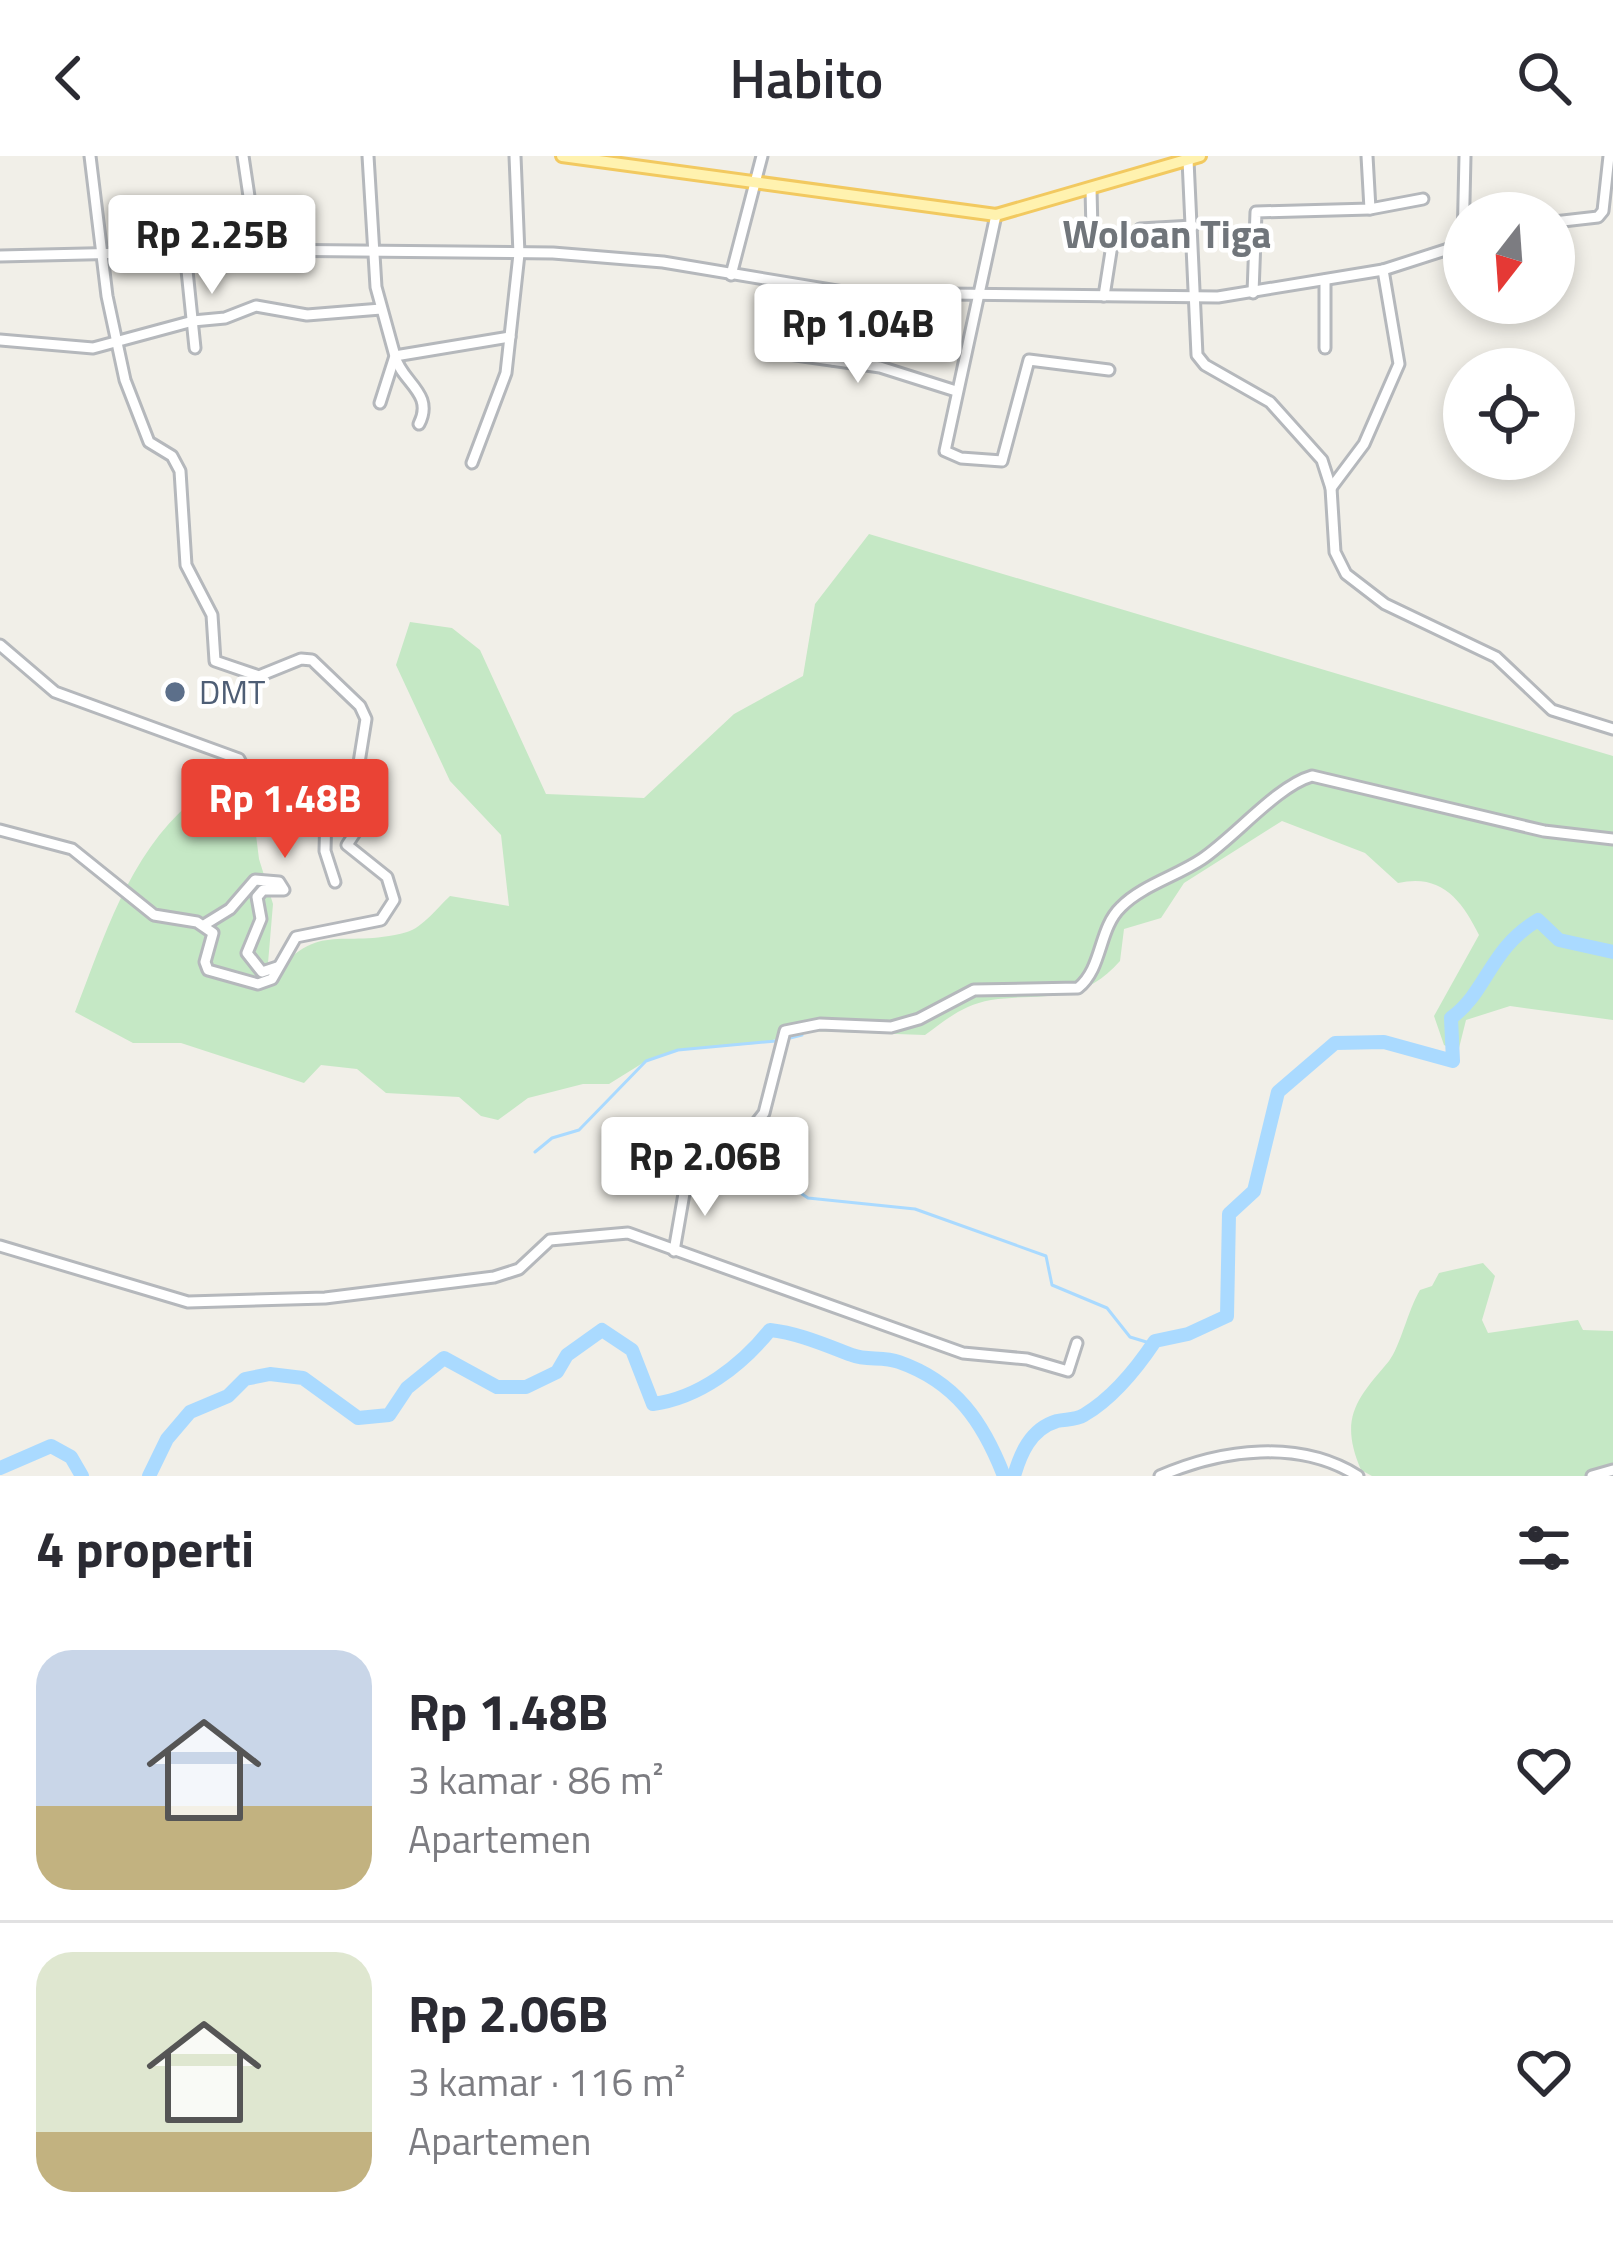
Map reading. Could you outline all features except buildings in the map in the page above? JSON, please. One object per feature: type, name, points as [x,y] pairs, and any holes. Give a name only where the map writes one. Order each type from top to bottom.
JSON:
[{"type":"main road","points":[[562,156],[996,215],[1194,158]]},
{"type":"street","points":[[90,156],[117,342],[145,435],[172,457],[180,471],[186,565],[212,615],[215,661],[259,676],[301,658],[317,664],[364,712],[358,769],[371,810]]},
{"type":"street","points":[[243,156],[257,250]]},
{"type":"street","points":[[368,156],[381,309],[399,370],[422,397],[424,415],[419,424]]},
{"type":"street","points":[[472,463],[506,373],[520,254],[514,156]]},
{"type":"street","points":[[731,275],[762,156]]},
{"type":"street","points":[[1366,156],[1370,208]]},
{"type":"street","points":[[1464,192],[1465,156]]},
{"type":"street","points":[[1575,220],[1598,217],[1603,211],[1611,156]]},
{"type":"street","points":[[1194,158],[1195,341],[1202,361],[1270,402],[1322,460],[1331,488],[1335,552],[1346,574],[1385,604],[1496,656],[1552,710],[1613,729]]},
{"type":"street","points":[[1091,189],[1092,231]]},
{"type":"street","points":[[1253,293],[1256,212],[1370,208],[1423,199]]},
{"type":"street","points":[[996,215],[945,451],[996,464],[1007,454],[1029,360],[1109,370]]},
{"type":"street","points":[[1140,229],[1193,226]]},
{"type":"street","points":[[1104,296],[1112,244],[1121,242]]},
{"type":"street","points":[[0,256],[257,250],[614,256],[849,293],[1197,296],[1253,293],[1383,270],[1443,250]]},
{"type":"street","points":[[185,251],[196,348]]},
{"type":"street","points":[[1331,488],[1364,443],[1399,364],[1383,270]]},
{"type":"street","points":[[1324,348],[1325,280]]},
{"type":"street","points":[[832,360],[849,293]]},
{"type":"street","points":[[0,340],[80,348],[193,320],[225,318],[256,306],[307,315],[381,309]]},
{"type":"street","points":[[395,356],[510,337]]},
{"type":"street","points":[[768,351],[880,367],[956,391]]},
{"type":"street","points":[[380,403],[395,356]]},
{"type":"street","points":[[0,645],[55,692],[239,759],[260,801],[286,810],[371,810]]},
{"type":"street","points":[[674,1251],[686,1182],[719,1170],[764,1113],[785,1031],[820,1024],[891,1027],[920,1019],[974,990],[1078,988],[1092,973],[1113,917],[1124,903],[1204,858],[1263,813],[1289,783],[1312,776],[1544,831],[1613,839]]},
{"type":"street","points":[[326,810],[325,851],[335,882]]},
{"type":"street","points":[[0,830],[72,849],[154,915],[205,925],[213,933],[205,962],[213,974],[263,984],[296,937],[381,920],[391,912],[394,893],[387,878],[347,844],[371,810]]},
{"type":"street","points":[[205,925],[230,909],[255,880],[279,882],[284,890],[258,894],[261,919],[247,953],[262,972],[278,967]]},
{"type":"street","points":[[0,1246],[188,1301],[279,1300],[443,1286],[519,1269],[550,1240],[628,1233],[963,1354],[1027,1359],[1068,1371],[1077,1343]]},
{"type":"street","points":[[1160,1476],[1214,1456],[1301,1452],[1323,1456],[1358,1476]]},
{"type":"street","points":[[1592,1476],[1613,1470]]},
{"type":"green space","points":[[869,534],[1613,756],[1613,1020],[1510,1006],[1466,1020],[1458,1052],[1444,1045],[1434,1016],[1479,935],[1465,911],[1438,886],[1398,883],[1365,853],[1282,821],[1184,883],[1161,918],[1124,929],[1120,961],[1105,976],[1075,991],[981,1002],[925,1035],[811,1031],[755,1044],[678,1050],[646,1061],[609,1084],[583,1084],[528,1098],[498,1120],[481,1116],[459,1097],[386,1093],[357,1069],[321,1065],[304,1083],[181,1043],[133,1043],[75,1012],[120,900],[150,847],[197,797],[248,771],[259,859],[273,904],[266,987],[284,965],[315,943],[413,930],[450,896],[509,906],[501,835],[450,781],[396,665],[410,622],[452,628],[480,650],[546,794],[644,798],[734,714],[803,676],[815,604]]},
{"type":"green space","points":[[1483,1263],[1495,1276],[1482,1320],[1488,1333],[1578,1320],[1583,1330],[1613,1331],[1613,1476],[1372,1476],[1361,1470],[1351,1437],[1354,1411],[1393,1355],[1420,1290],[1432,1286],[1439,1273]]},
{"type":"waterway","points":[[1014,1476],[1033,1436],[1048,1425],[1081,1417],[1095,1408],[1124,1382],[1155,1341],[1188,1334],[1227,1316],[1229,1214],[1254,1191],[1278,1092],[1335,1043],[1384,1042],[1453,1061],[1451,1018],[1509,944],[1538,920],[1559,940],[1613,952]]},
{"type":"waterway","points":[[786,1039],[802,1035]]},
{"type":"waterway","points":[[535,1152],[552,1138],[579,1130],[646,1061],[678,1050],[776,1041]]},
{"type":"waterway","points":[[764,1147],[770,1159],[802,1177],[802,1194],[808,1198],[915,1209],[1046,1256],[1052,1285],[1107,1308],[1130,1337],[1153,1344]]},
{"type":"waterway","points":[[149,1476],[167,1439],[190,1412],[228,1396],[245,1379],[270,1374],[303,1378],[358,1418],[389,1415],[407,1388],[444,1358],[497,1387],[526,1387],[557,1372],[567,1355],[602,1330],[632,1350],[653,1404],[687,1395],[718,1378],[770,1330],[857,1357],[899,1362],[936,1381],[965,1406],[987,1438],[1004,1476]]},
{"type":"waterway","points":[[0,1468],[51,1446],[71,1457],[82,1476]]},
{"type":"place","name":"DMT","points":[[175,692]]},
{"type":"district","name":"Woloan Tiga","points":[[1167,234]]}]
